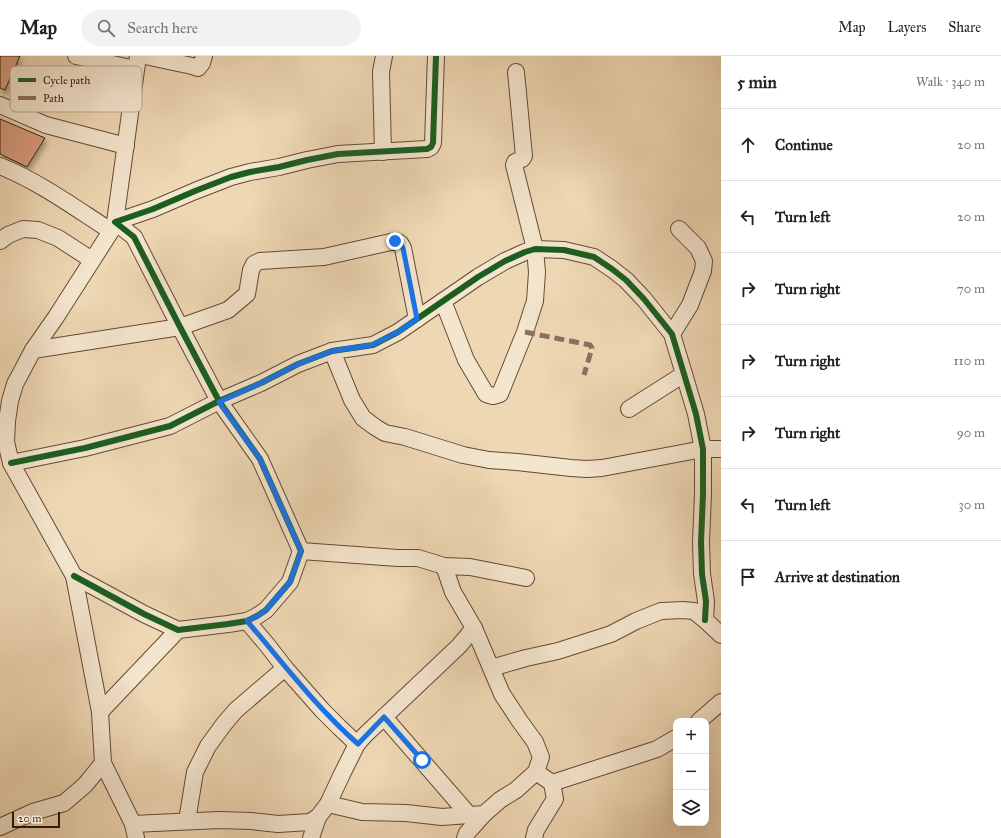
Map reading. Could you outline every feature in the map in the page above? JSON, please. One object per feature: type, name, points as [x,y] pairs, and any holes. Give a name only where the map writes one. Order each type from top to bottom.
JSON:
[{"type":"street","points":[[76,56],[137,63]]},
{"type":"street","points":[[145,56],[198,68],[202,63],[204,56]]},
{"type":"street","points":[[383,152],[381,72],[384,56]]},
{"type":"street","points":[[113,227],[202,188],[231,177],[250,172],[338,154],[431,148],[433,143],[436,56]]},
{"type":"street","points":[[443,301],[466,360],[486,394],[493,396],[500,394],[525,332],[535,301],[537,272],[535,249],[514,165],[515,162],[522,159],[524,156],[516,72]]},
{"type":"street","points":[[0,105],[10,109]]},
{"type":"street","points":[[16,112],[46,125],[126,146]]},
{"type":"street","points":[[131,112],[113,227],[56,317],[33,350],[15,384],[10,401],[3,442],[11,463],[74,576],[100,712],[103,763],[134,831],[187,821],[251,821],[278,824],[310,822],[318,817]]},
{"type":"street","points":[[0,166],[35,183],[68,203],[134,237],[219,402],[260,459],[301,551],[290,582],[266,610],[257,616],[247,621],[178,630],[144,614],[74,576]]},
{"type":"street","points":[[0,241],[23,229],[38,230],[58,238],[92,260]]},
{"type":"street","points":[[672,334],[690,304],[703,271],[704,261],[698,248],[679,229]]},
{"type":"street","points":[[33,350],[180,327],[228,310],[247,294],[251,270],[254,264],[260,261],[324,257],[395,241],[400,243],[403,248],[417,319]]},
{"type":"street","points":[[11,463],[85,448],[170,426],[298,364],[332,351],[372,345],[398,332],[478,276],[525,252],[535,249],[564,250],[594,257],[612,269],[626,280],[644,299],[672,334],[696,414],[703,449],[701,542],[702,574],[706,601],[705,620]]},
{"type":"street","points":[[332,351],[352,400],[363,418],[374,427],[385,433],[405,437],[463,455],[489,460],[587,469],[602,468],[703,449],[721,449]]},
{"type":"street","points":[[629,409],[684,374]]},
{"type":"street","points":[[0,388],[15,384]]},
{"type":"street","points":[[301,551],[418,558],[444,566],[470,567],[526,578]]},
{"type":"street","points":[[328,804],[362,812],[406,813],[442,817],[476,814],[516,790],[536,772],[540,757],[535,742],[502,694],[474,628],[453,592],[444,566]]},
{"type":"street","points":[[491,668],[558,651],[611,634],[636,620],[661,611],[694,611],[721,635]]},
{"type":"street","points":[[247,621],[285,668],[322,710],[358,744]]},
{"type":"street","points":[[311,838],[318,817],[328,804],[358,744],[384,717],[459,646],[474,628]]},
{"type":"street","points":[[100,712],[178,630]]},
{"type":"street","points":[[187,821],[195,772],[208,746],[236,710],[285,668]]},
{"type":"street","points":[[702,718],[721,702]]},
{"type":"street","points":[[384,717],[476,814]]},
{"type":"street","points":[[552,782],[657,750],[673,740]]},
{"type":"street","points":[[0,827],[33,812],[64,803],[86,785],[103,763]]},
{"type":"street","points":[[534,838],[536,830],[555,799],[552,782],[536,772]]},
{"type":"street","points":[[465,838],[476,814]]},
{"type":"building","points":[[0,56],[20,56],[16,66],[10,66],[10,79],[5,90],[0,88]]},
{"type":"building","points":[[0,119],[45,138],[27,167],[0,154]]},
{"type":"marked path","points":[[525,332],[590,345],[592,348],[584,375]]},
{"type":"cycle path","points":[[74,576],[144,614],[178,630],[247,621],[266,610],[290,582],[301,551],[260,459],[219,401],[134,237],[115,222],[153,209],[231,177],[250,172],[338,154],[427,149],[431,147],[433,143],[436,56]]},
{"type":"cycle path","points":[[11,463],[85,448],[170,426],[298,364],[332,351],[373,345],[398,332],[478,277],[505,261],[525,252],[535,249],[564,250],[594,257],[612,269],[626,280],[644,299],[672,334],[696,414],[703,449],[701,542],[702,574],[706,601],[705,620]]},
{"type":"route","points":[[395,241],[400,243],[403,248],[417,319],[398,332],[372,345],[332,351],[298,364],[219,402],[260,459],[301,551],[290,582],[266,610],[247,621],[285,668],[322,710],[358,744],[365,735],[384,717],[422,760]]}]
